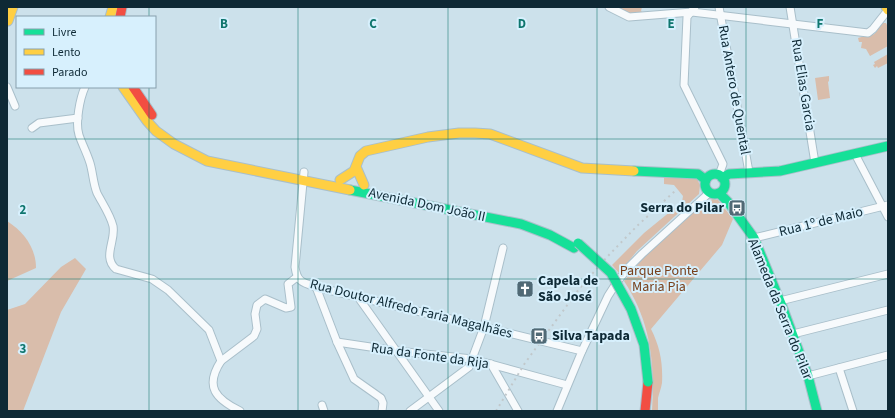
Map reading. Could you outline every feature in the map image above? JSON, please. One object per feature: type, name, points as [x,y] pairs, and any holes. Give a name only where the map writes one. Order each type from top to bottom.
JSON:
[{"type":"main road","points":[[11,21],[13,7]]},
{"type":"main road","name":"Avenida Dom João II","points":[[124,88],[156,131],[175,145],[207,161],[303,176],[340,180],[523,217],[553,229],[576,245],[605,278],[625,312],[637,346],[644,382],[645,411]]},
{"type":"main road","name":"Avenida Dom João II","points":[[134,88],[161,126],[179,139],[209,154],[521,224],[576,245]]},
{"type":"main road","points":[[340,180],[352,174],[357,169],[360,156],[366,152],[430,137],[476,132],[490,134],[582,168],[698,174],[706,180]]},
{"type":"main road","points":[[720,176],[724,186],[719,193],[714,194],[709,192],[705,185],[706,180],[710,176],[749,172],[780,171],[888,146]]},
{"type":"main road","points":[[357,169],[364,185]]},
{"type":"main road","name":"Alameda da Serra do Pilar","points":[[719,193],[728,202],[754,238],[793,334],[808,376],[817,411]]},
{"type":"main road","name":"Avenida Dom João II","points":[[638,411],[644,382]]},
{"type":"street","points":[[609,7],[629,16],[693,10],[721,16],[868,33],[874,29],[888,10]]},
{"type":"street","name":"Rua Antero de Quental","points":[[719,7],[749,172]]},
{"type":"street","name":"Rua Elias Garcia","points":[[790,7],[815,163]]},
{"type":"street","points":[[693,10],[688,17],[684,85],[723,164],[720,176]]},
{"type":"street","points":[[7,87],[15,106]]},
{"type":"street","points":[[81,88],[82,96]]},
{"type":"street","points":[[85,88],[77,128],[91,164],[93,181],[113,226],[110,252],[110,261],[112,266],[116,269],[152,279],[168,290],[210,330],[221,361]]},
{"type":"street","points":[[32,128],[39,123],[78,118]]},
{"type":"street","points":[[855,154],[885,206],[888,216]]},
{"type":"street","name":"Rua Doutor Alfredo Faria Magalhães","points":[[303,176],[295,267],[297,277],[302,282],[316,287],[484,326],[582,351]]},
{"type":"street","points":[[557,411],[582,351],[608,296],[628,268],[709,192]]},
{"type":"street","name":"Rua 1º de Maio","points":[[754,238],[885,206]]},
{"type":"street","points":[[410,411],[469,367],[484,326],[503,248]]},
{"type":"street","points":[[780,301],[888,274]]},
{"type":"street","points":[[240,411],[216,395],[213,376],[221,361],[254,336],[257,329],[255,314],[257,305],[265,299],[286,308],[291,307],[288,284],[297,277]]},
{"type":"street","points":[[316,287],[337,342],[354,379],[381,398],[383,403],[382,411]]},
{"type":"street","points":[[358,297],[439,411]]},
{"type":"street","points":[[793,334],[888,310]]},
{"type":"street","name":"Rua da Fonte da Rija","points":[[337,342],[397,351],[472,359],[567,385]]},
{"type":"street","points":[[808,376],[888,355]]},
{"type":"street","points":[[491,364],[518,411]]},
{"type":"street","points":[[839,368],[853,411]]},
{"type":"green space","points":[[613,7],[642,7],[641,11],[644,14],[629,15]]},
{"type":"green space","points":[[882,23],[886,23],[888,27],[888,46],[870,56],[866,49],[861,48],[862,42],[859,42],[858,38],[874,34],[877,32]]},
{"type":"green space","points":[[888,54],[888,63],[875,68],[873,65],[875,64],[874,62]]},
{"type":"green space","points":[[829,76],[828,82],[830,98],[818,100],[815,78]]},
{"type":"green space","points":[[664,176],[697,179],[700,185],[699,194],[637,251],[619,273],[612,265],[644,233],[682,202],[683,196],[674,185],[664,184]]},
{"type":"green space","name":"Parque Ponte Maria Pia","points":[[713,199],[718,200],[733,219],[722,245],[651,329],[659,349],[662,376],[662,383],[658,398],[658,411],[652,411],[652,360],[646,327],[633,296],[624,281],[644,257],[702,203]]},
{"type":"green space","points":[[7,221],[19,230],[28,241],[34,254],[36,268],[7,281]]},
{"type":"green space","points":[[75,258],[86,269],[61,312],[23,411],[7,411],[7,310],[25,304],[61,267]]},
{"type":"railway","points":[[496,411],[525,363],[579,289],[637,226],[675,191]]},
{"type":"traffic: fast","points":[[722,178],[729,174],[780,171],[888,146]]},
{"type":"traffic: fast","points":[[634,171],[698,174],[706,180]]},
{"type":"traffic: fast","points":[[715,174],[722,177],[725,184],[722,191],[715,194],[708,191],[705,184],[708,177],[715,174]]},
{"type":"traffic: fast","points":[[350,190],[521,224],[550,235],[574,248]]},
{"type":"traffic: fast","points":[[719,193],[728,202],[754,238],[782,306],[808,376],[817,411]]},
{"type":"traffic: fast","points":[[578,243],[611,273],[631,309],[644,345],[648,382]]},
{"type":"traffic: slow","points":[[8,21],[13,7]]},
{"type":"traffic: slow","points":[[110,16],[113,7]]},
{"type":"traffic: slow","points":[[124,88],[156,131],[174,144],[207,161],[350,190]]},
{"type":"traffic: slow","points":[[340,180],[354,171],[360,156],[366,151],[428,137],[459,133],[490,134],[582,168],[634,171]]},
{"type":"traffic: slow","points":[[357,169],[364,185]]},
{"type":"traffic: jam","points":[[120,16],[122,7]]},
{"type":"traffic: jam","points":[[134,88],[152,115]]},
{"type":"traffic: jam","points":[[645,411],[648,382]]},
{"type":"place","name":"Serra do Pilar","points":[[737,208]]},
{"type":"place","name":"Capela de São José","points":[[525,289]]},
{"type":"place","name":"Silva Tapada","points":[[539,336]]}]
